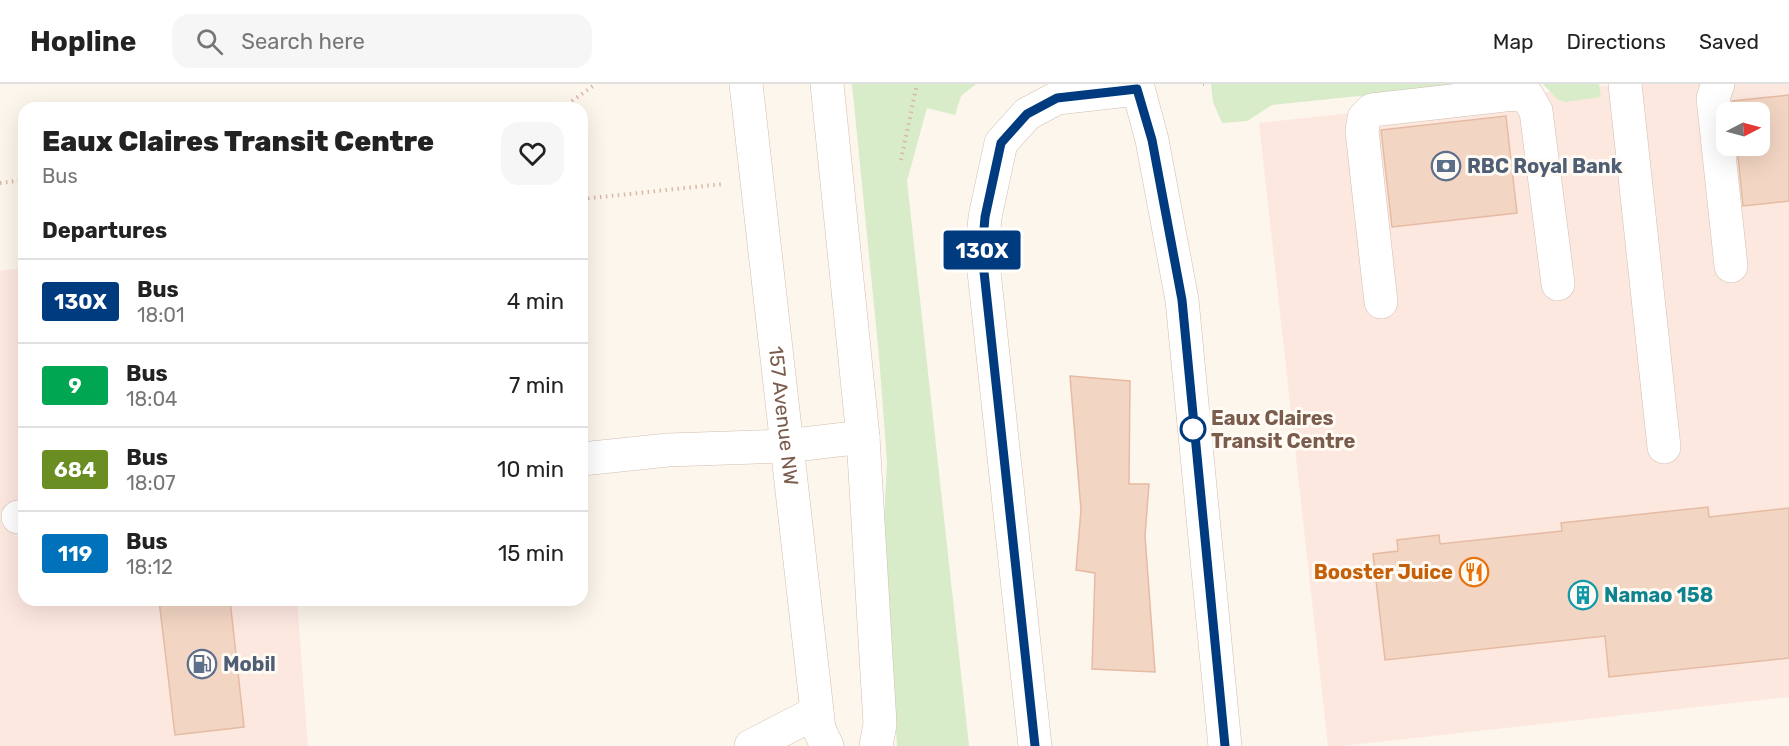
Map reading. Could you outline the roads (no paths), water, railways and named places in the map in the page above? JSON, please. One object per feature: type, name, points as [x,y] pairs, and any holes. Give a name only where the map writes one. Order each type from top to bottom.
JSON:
[{"type":"street","name":"157 Avenue NW","points":[[746,84],[819,729],[826,746]]},
{"type":"street","points":[[827,84],[863,437],[880,724],[876,746]]},
{"type":"street","points":[[1624,84],[1664,447]]},
{"type":"street","points":[[1718,84],[1713,98],[1731,266]]},
{"type":"street","points":[[1035,746],[982,253],[985,217],[1001,143],[1027,114],[1057,98],[1137,87],[1152,140],[1182,300],[1225,746]]},
{"type":"street","points":[[1381,302],[1362,131],[1364,118],[1372,110],[1513,94],[1528,97],[1536,111],[1558,284]]},
{"type":"street","points":[[588,458],[668,450],[786,446],[863,437]]},
{"type":"street","points":[[752,746],[817,712]]},
{"type":"place","name":"RBC Royal Bank","points":[[1446,166]]},
{"type":"place","name":"Eaux Claires Transit Centre","points":[[1193,429]]},
{"type":"place","name":"Booster Juice","points":[[1474,572]]},
{"type":"place","name":"Namao 158","points":[[1583,595]]},
{"type":"place","name":"Mobil","points":[[202,664]]}]
